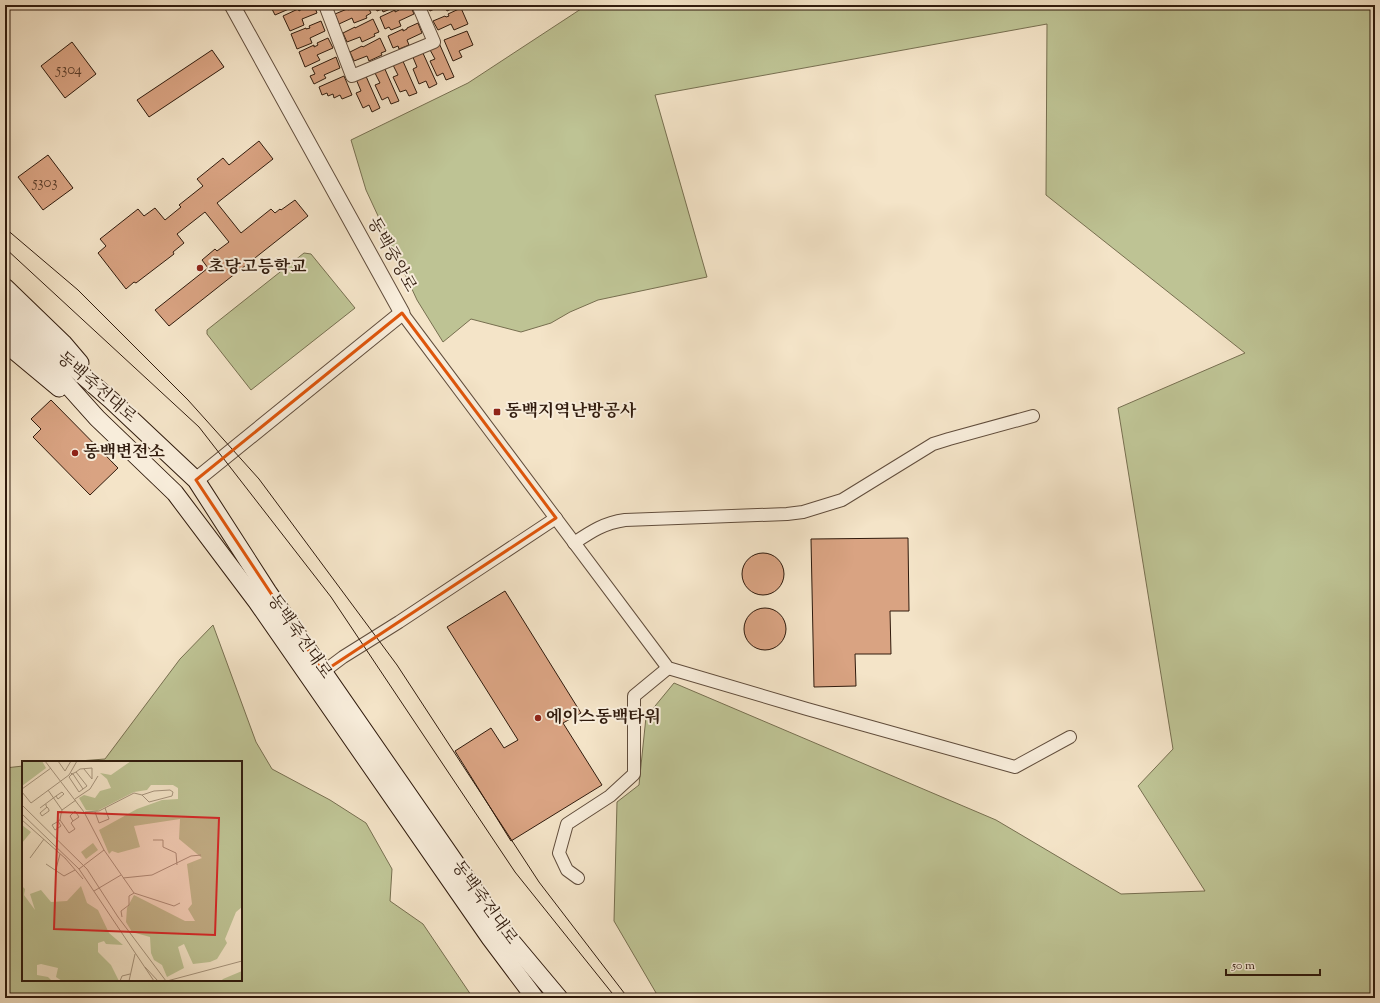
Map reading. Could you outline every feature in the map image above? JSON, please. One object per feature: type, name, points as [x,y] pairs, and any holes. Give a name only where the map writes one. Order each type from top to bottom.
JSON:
[{"type":"main road","points":[[5,287],[63,343],[111,400]]},
{"type":"main road","name":"동백죽전대로","points":[[5,308],[111,400],[196,480],[268,592],[502,930],[558,998]]},
{"type":"main road","name":"동백죽전대로","points":[[5,325],[46,361],[97,418],[171,489],[184,505],[257,602],[490,938],[535,998]]},
{"type":"main road","points":[[5,344],[97,418]]},
{"type":"street","name":"동백중앙로","points":[[196,480],[402,313],[232,5]]},
{"type":"street","points":[[325,5],[352,76],[434,42],[418,5]]},
{"type":"street","points":[[402,313],[668,668],[807,709],[1015,767],[1070,737]]},
{"type":"street","points":[[574,543],[597,528],[613,522],[625,520],[787,514],[822,507],[842,500],[933,444],[1033,416]]},
{"type":"street","points":[[323,672],[343,657],[406,618],[556,518]]},
{"type":"street","points":[[578,878],[567,870],[559,853],[567,824],[610,796],[634,774],[634,696],[668,668]]},
{"type":"highlighted area","points":[[402,313],[556,518],[323,672],[196,480]]},
{"type":"green space","points":[[587,5],[1375,5],[1375,998],[659,998],[614,921],[617,802],[639,785],[646,717],[674,683],[996,820],[1121,894],[1205,891],[1138,786],[1173,749],[1118,408],[1245,353],[1046,195],[1047,24],[655,95],[707,277],[598,300],[570,312],[551,323],[521,332],[471,319],[443,342],[417,300],[366,190],[351,140],[468,83]]},
{"type":"green space","points":[[304,253],[311,254],[355,308],[251,390],[207,334],[207,330]]},
{"type":"green space","points":[[213,625],[256,742],[272,769],[330,800],[366,823],[392,869],[390,901],[423,924],[471,995],[471,998],[5,998],[5,768],[22,766],[22,981],[242,981],[242,761],[79,761],[105,759],[180,659]]},
{"type":"building","points":[[270,5],[298,5],[275,15]]},
{"type":"building","points":[[308,5],[314,5],[317,13],[302,19],[304,25],[290,31],[283,16],[298,9],[299,11]]},
{"type":"building","points":[[355,5],[367,5],[371,13],[366,16],[367,18],[354,23],[352,18],[339,24],[335,14],[347,9],[348,10]]},
{"type":"building","points":[[375,5],[392,5],[393,8],[383,12],[382,9],[377,11]]},
{"type":"building","points":[[407,5],[410,5],[414,14],[399,21],[401,26],[391,30],[389,27],[385,29],[380,17],[395,10],[395,12]]},
{"type":"building","points":[[427,5],[443,5],[430,11]]},
{"type":"building","points":[[444,5],[460,5],[447,11]]},
{"type":"building","points":[[461,8],[468,24],[454,30],[451,24],[438,30],[433,21],[449,16],[448,14]]},
{"type":"building","points":[[373,19],[379,32],[374,34],[375,36],[362,42],[360,37],[347,42],[343,33]]},
{"type":"building","points":[[321,21],[325,31],[310,38],[312,43],[297,49],[291,34],[306,28],[310,28],[309,26]]},
{"type":"building","points":[[418,23],[422,33],[407,40],[409,45],[399,49],[398,46],[393,48],[388,36],[403,29],[403,31]]},
{"type":"building","points":[[467,31],[473,45],[459,51],[462,57],[453,61],[444,40]]},
{"type":"building","points":[[328,38],[333,48],[317,55],[320,60],[305,67],[299,52],[314,45],[314,47],[318,45],[317,43]]},
{"type":"building","points":[[380,38],[386,51],[381,53],[382,55],[369,61],[367,56],[354,61],[350,52]]},
{"type":"building","points":[[72,42],[96,74],[65,98],[41,66]]},
{"type":"building","points":[[439,43],[454,77],[446,80],[443,73],[437,76],[430,61],[435,59],[429,48]]},
{"type":"building","points":[[212,50],[224,67],[149,117],[137,100]]},
{"type":"building","points":[[422,51],[437,84],[429,88],[426,81],[419,84],[413,69],[417,67],[412,55]]},
{"type":"building","points":[[336,57],[340,68],[324,75],[326,78],[314,84],[310,76],[315,74],[312,68]]},
{"type":"building","points":[[402,59],[417,93],[409,96],[406,90],[400,92],[393,77],[398,75],[392,63]]},
{"type":"building","points":[[384,67],[399,101],[391,104],[388,97],[382,100],[375,85],[380,83],[374,71]]},
{"type":"building","points":[[365,74],[380,108],[372,112],[369,105],[363,108],[356,93],[361,91],[356,79]]},
{"type":"building","points":[[344,76],[352,95],[342,99],[340,95],[334,98],[333,94],[328,96],[327,93],[322,95],[319,87]]},
{"type":"building","points":[[259,141],[273,159],[217,203],[241,233],[271,209],[275,213],[295,200],[308,216],[169,326],[155,310],[208,268],[202,260],[215,249],[217,251],[229,242],[205,212],[177,234],[184,243],[173,252],[174,254],[126,289],[98,253],[106,246],[100,239],[138,209],[144,216],[155,208],[165,220],[181,207],[179,205],[203,186],[197,179],[223,158],[229,165]]},
{"type":"building","points":[[48,155],[73,188],[43,210],[18,177]]},
{"type":"building","name":"동백변전소","points":[[51,400],[118,468],[90,495],[33,437],[41,429],[31,419]]},
{"type":"building","points":[[908,538],[909,611],[890,611],[891,654],[855,654],[856,686],[814,687],[811,539]]},
{"type":"building","points":[[759,553],[767,553],[775,556],[781,562],[784,574],[781,586],[775,592],[767,595],[759,595],[751,592],[745,586],[742,578],[742,570],[745,562],[751,556]]},
{"type":"building","name":"에이스동백타워","points":[[505,591],[581,713],[563,723],[602,785],[511,841],[455,751],[491,728],[504,748],[518,740],[447,627]]},
{"type":"building","points":[[761,608],[769,608],[777,611],[783,617],[786,629],[783,641],[777,647],[769,650],[761,650],[753,647],[747,641],[744,633],[744,625],[747,617],[753,611]]},
{"type":"tram line","points":[[5,228],[78,290],[188,400],[259,479],[397,665],[539,882],[628,998]]},
{"type":"tram line","points":[[5,248],[199,427],[331,597],[515,872],[616,998]]},
{"type":"place","name":"초당고등학교","points":[[200,268]]},
{"type":"place","name":"동백지역난방공사","points":[[497,412]]},
{"type":"place","name":"동백변전소","points":[[75,453]]},
{"type":"place","name":"에이스동백타워","points":[[538,718]]}]
